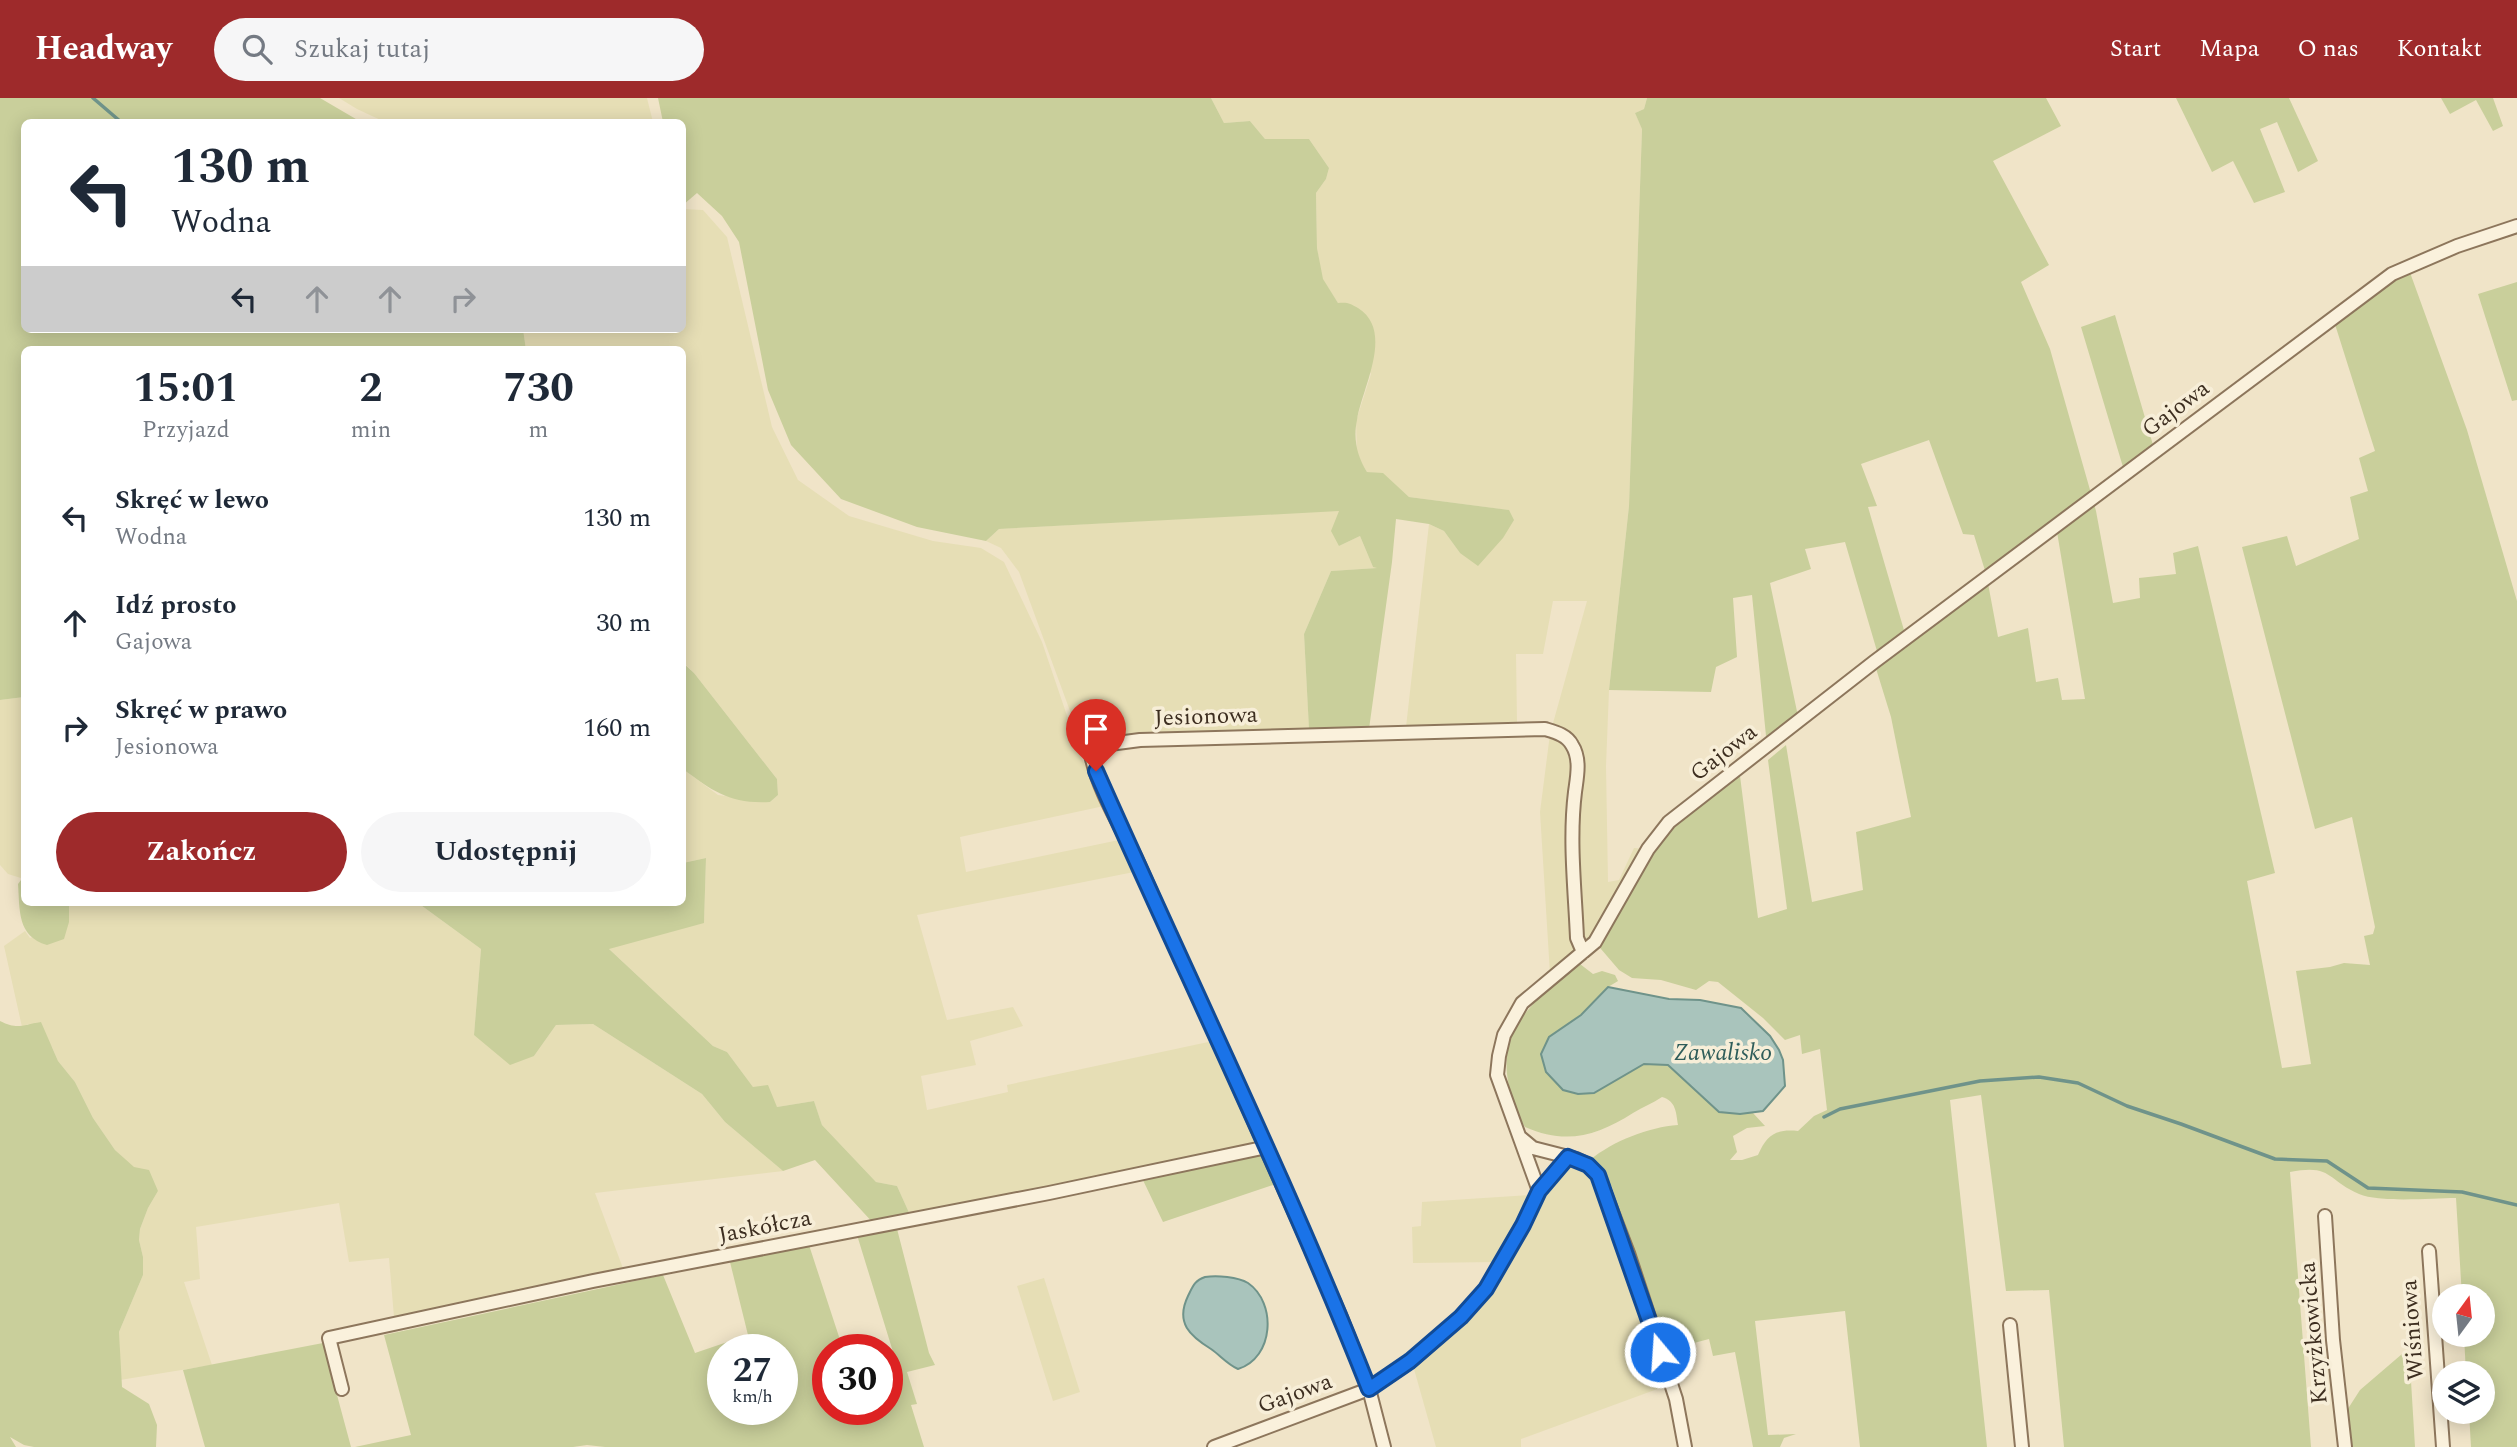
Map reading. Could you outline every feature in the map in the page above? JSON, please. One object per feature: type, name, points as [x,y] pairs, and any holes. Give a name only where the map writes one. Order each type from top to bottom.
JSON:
[{"type":"street","name":"Gajowa","points":[[1214,1447],[1369,1389],[1410,1361],[1461,1317],[1486,1289],[1523,1225],[1539,1191],[1497,1075],[1504,1035],[1522,1003],[1595,942],[1648,849],[1669,822],[1874,662],[2392,274],[2456,246],[2517,226]]},
{"type":"street","name":"Jesionowa","points":[[1384,1447],[1369,1389],[1340,1315],[1096,771],[1091,754],[1098,747],[1139,740],[1531,730],[1554,732],[1566,738],[1572,745],[1577,761],[1572,818],[1577,938],[1583,951]]},
{"type":"street","points":[[1520,1137],[1533,1148],[1588,1165],[1598,1175],[1628,1253],[1673,1391],[1685,1447]]},
{"type":"street","name":"Jaskółcza","points":[[342,1389],[329,1338],[593,1281],[1049,1193],[1264,1148]]},
{"type":"street","points":[[1539,1191],[1568,1157]]},
{"type":"street","name":"Krzyżkowicka","points":[[2325,1216],[2333,1340],[2345,1447]]},
{"type":"street","name":"Wiśniowa","points":[[2429,1251],[2443,1447]]},
{"type":"street","points":[[2010,1325],[2022,1447]]},
{"type":"shaded area","points":[[339,98],[647,98],[652,119],[379,119]]},
{"type":"shaded area","points":[[1211,98],[1647,98],[1644,109],[1635,113],[1642,128],[1629,506],[1609,690],[1606,766],[1608,882],[1619,880],[1634,848],[1648,849],[1595,942],[1550,974],[1540,812],[1550,734],[1587,601],[1553,601],[1543,654],[1516,654],[1517,722],[1406,727],[1429,524],[1444,531],[1460,553],[1508,510],[1409,497],[1383,474],[1367,472],[1357,456],[1356,421],[1371,374],[1338,303],[1322,279],[1317,248],[1316,193],[1326,179],[1329,168],[1309,139],[1265,139],[1250,121],[1224,123]]},
{"type":"shaded area","points":[[686,209],[703,210],[727,237],[772,427],[798,480],[849,516],[933,541],[981,548],[1004,562],[1042,642],[1081,757],[1104,806],[960,837],[966,872],[1119,840],[1134,872],[917,915],[947,1020],[1013,1007],[1023,1026],[970,1041],[976,1065],[921,1076],[927,1110],[1008,1092],[1007,1085],[1213,1041],[1261,1145],[911,1217],[897,1186],[876,1182],[822,1125],[814,1101],[777,1107],[753,1087],[727,1052],[713,1046],[608,948],[704,922],[706,858],[686,862],[686,771],[718,795],[770,802],[778,795],[777,779],[686,665],[686,346],[525,346],[524,333],[686,333]]},
{"type":"shaded area","points":[[1340,510],[1339,546],[1360,536],[1373,567],[1392,567],[1331,571],[1304,634],[1309,728],[1313,733],[1145,736],[1091,741],[1085,739],[1077,730],[1019,572],[1001,548],[986,541],[999,529]]},
{"type":"shaded area","points":[[21,697],[21,878],[8,874],[0,865],[0,700]]},
{"type":"shaded area","points":[[69,906],[422,906],[481,949],[474,1035],[534,1056],[556,1025],[593,1024],[702,1094],[725,1122],[783,1171],[595,1193],[624,1271],[394,1317],[389,1258],[349,1262],[339,1203],[196,1227],[200,1279],[184,1282],[212,1365],[120,1380],[119,1332],[143,1275],[140,1229],[158,1191],[115,1150],[93,1118],[75,1082],[58,1061],[52,1047],[28,1024],[22,1027],[4,946],[25,931],[30,938],[68,922]]},
{"type":"shaded area","points":[[1569,1167],[1583,1169],[1595,1185],[1628,1253],[1671,1384],[1521,1439],[1521,1447],[1436,1447],[1414,1369],[1457,1330],[1495,1284],[1549,1186]]},
{"type":"shaded area","points":[[1530,1195],[1499,1262],[1413,1263],[1412,1227],[1421,1226],[1422,1202]]},
{"type":"shaded area","points":[[1044,1278],[1080,1392],[1053,1401],[1017,1286]]},
{"type":"green space","points":[[0,98],[320,98],[356,119],[21,119],[21,333],[524,333],[525,346],[21,346],[21,697],[0,700]]},
{"type":"green space","points":[[658,98],[1211,98],[1224,123],[1250,121],[1265,139],[1309,139],[1329,168],[1326,179],[1316,193],[1317,248],[1323,279],[1338,303],[1348,303],[1358,308],[1369,318],[1374,331],[1373,361],[1355,434],[1358,454],[1367,472],[1383,473],[1409,497],[1509,510],[1514,520],[1503,538],[1478,566],[1460,553],[1444,531],[1429,524],[1396,519],[1369,729],[1309,729],[1304,634],[1331,571],[1377,568],[1373,567],[1360,536],[1339,546],[1331,531],[1339,511],[999,529],[986,541],[917,527],[841,499],[791,445],[768,390],[739,242],[722,216],[697,193],[686,202],[686,119],[662,119]]},
{"type":"green space","points":[[1647,98],[2046,98],[2061,126],[1993,161],[2049,265],[2021,282],[2050,349],[2096,511],[2113,603],[2140,598],[2139,578],[2176,574],[2173,553],[2198,546],[2275,873],[2247,881],[2282,1068],[2311,1064],[2296,971],[2344,963],[2370,965],[2364,936],[2373,934],[2375,927],[2352,817],[2315,829],[2242,547],[2287,536],[2296,566],[2359,539],[2350,497],[2368,491],[2359,458],[2375,451],[2333,318],[2408,267],[2467,430],[2517,601],[2517,1447],[2471,1447],[2470,1424],[2495,1424],[2495,1361],[2465,1361],[2465,1348],[2496,1348],[2496,1284],[2461,1284],[2456,1198],[2368,1197],[2348,1189],[2322,1172],[2304,1170],[2290,1172],[2311,1447],[2064,1447],[2049,1290],[2006,1291],[1981,1095],[1950,1100],[1987,1447],[1860,1447],[1845,1311],[1755,1321],[1768,1435],[1796,1434],[1784,1438],[1780,1447],[1753,1447],[1735,1352],[1713,1356],[1709,1339],[1660,1352],[1612,1187],[1590,1160],[1632,1136],[1678,1125],[1674,1108],[1670,1101],[1662,1097],[1607,1127],[1568,1137],[1540,1133],[1525,1127],[1514,1105],[1508,1081],[1509,1043],[1516,1027],[1537,1000],[1580,964],[1593,974],[1602,971],[1615,975],[1618,981],[1608,987],[1581,1015],[1549,1038],[1578,1094],[1594,1093],[1644,1064],[1668,1065],[1719,1112],[1753,1113],[1765,1126],[1747,1128],[1733,1136],[1737,1152],[1730,1160],[1742,1160],[1758,1155],[1773,1134],[1798,1131],[1814,1116],[1827,1110],[1820,1049],[1802,1054],[1800,1035],[1785,1040],[1763,1018],[1718,982],[1709,981],[1696,990],[1661,980],[1632,978],[1619,970],[1595,942],[1669,822],[1739,768],[1758,918],[1787,909],[1768,760],[1786,745],[1812,902],[1863,890],[1856,832],[1911,817],[1891,717],[1874,662],[1879,658],[1845,542],[1805,549],[1811,569],[1770,583],[1799,721],[1767,746],[1752,595],[1733,598],[1737,657],[1716,667],[1711,692],[1609,690],[1629,506],[1642,129],[1635,113],[1644,109]],"holes":[[[1929,440],[1963,534],[1974,535],[1987,577],[1906,637],[1868,507],[1877,506],[1861,464]],[[2056,526],[2085,699],[2062,700],[2058,678],[2036,682],[2028,628],[1998,637],[1987,578]]]},
{"type":"green space","points":[[2176,98],[2289,98],[2318,161],[2298,172],[2277,122],[2260,129],[2285,192],[2254,203],[2233,161],[2212,172]]},
{"type":"green space","points":[[2441,98],[2493,98],[2503,126],[2493,131],[2476,100],[2450,114]]},
{"type":"green space","points":[[2517,282],[2517,400],[2512,401],[2478,294]]},
{"type":"green space","points":[[2115,315],[2153,445],[2123,467],[2081,327]]},
{"type":"green space","points":[[686,666],[777,779],[778,795],[770,802],[744,801],[723,795],[686,771]]},
{"type":"green space","points":[[706,858],[704,923],[609,949],[713,1046],[727,1052],[753,1087],[768,1085],[777,1107],[814,1101],[822,1125],[876,1182],[897,1186],[911,1217],[875,1225],[815,1160],[783,1171],[725,1122],[702,1094],[593,1024],[556,1025],[534,1056],[510,1065],[474,1035],[481,949],[422,906],[686,906],[686,862]]},
{"type":"green space","points":[[21,880],[21,906],[69,906],[69,922],[64,939],[47,945],[30,935],[20,913],[18,884]]},
{"type":"green space","points":[[0,1021],[16,1026],[41,1022],[58,1061],[75,1082],[93,1118],[115,1150],[134,1167],[149,1170],[158,1191],[140,1229],[143,1275],[119,1332],[122,1387],[149,1404],[157,1425],[156,1447],[34,1447],[10,1437],[16,1447],[0,1447]]},
{"type":"green space","points":[[1264,1152],[1279,1183],[1163,1222],[1141,1176]]},
{"type":"green space","points":[[896,1225],[929,1353],[935,1365],[907,1372],[917,1404],[911,1405],[924,1447],[355,1447],[411,1435],[384,1335],[663,1275],[695,1353],[707,1349],[707,1425],[798,1425],[798,1334],[748,1334],[729,1258],[809,1245],[838,1334],[812,1334],[812,1425],[903,1425],[903,1334],[888,1334],[857,1235]]},
{"type":"green space","points":[[323,1343],[351,1447],[205,1447],[183,1370]]},
{"type":"green space","points":[[2409,1348],[2415,1447],[2345,1447],[2342,1418],[2360,1390]]},
{"type":"water","name":"Zawalisko","points":[[1608,987],[1669,999],[1700,1000],[1741,1008],[1770,1036],[1779,1050],[1783,1060],[1785,1086],[1763,1111],[1740,1114],[1719,1112],[1668,1065],[1644,1064],[1594,1093],[1578,1094],[1563,1090],[1546,1072],[1541,1054],[1549,1037],[1581,1015]]},
{"type":"water","points":[[1205,1277],[1227,1277],[1244,1281],[1257,1292],[1264,1303],[1267,1316],[1265,1342],[1250,1363],[1238,1369],[1191,1334],[1184,1321],[1184,1305],[1188,1296],[1196,1282]]},
{"type":"waterway","points":[[93,98],[118,119]]},
{"type":"waterway","points":[[1824,1117],[1840,1109],[1980,1081],[2039,1077],[2078,1083],[2127,1106],[2275,1159],[2327,1161],[2368,1188],[2462,1192],[2517,1205]]},
{"type":"route","points":[[1096,771],[1266,1147],[1340,1315],[1369,1389],[1410,1361],[1461,1317],[1486,1289],[1523,1225],[1539,1191],[1568,1157],[1588,1165],[1598,1175],[1628,1253],[1660,1352]]}]
